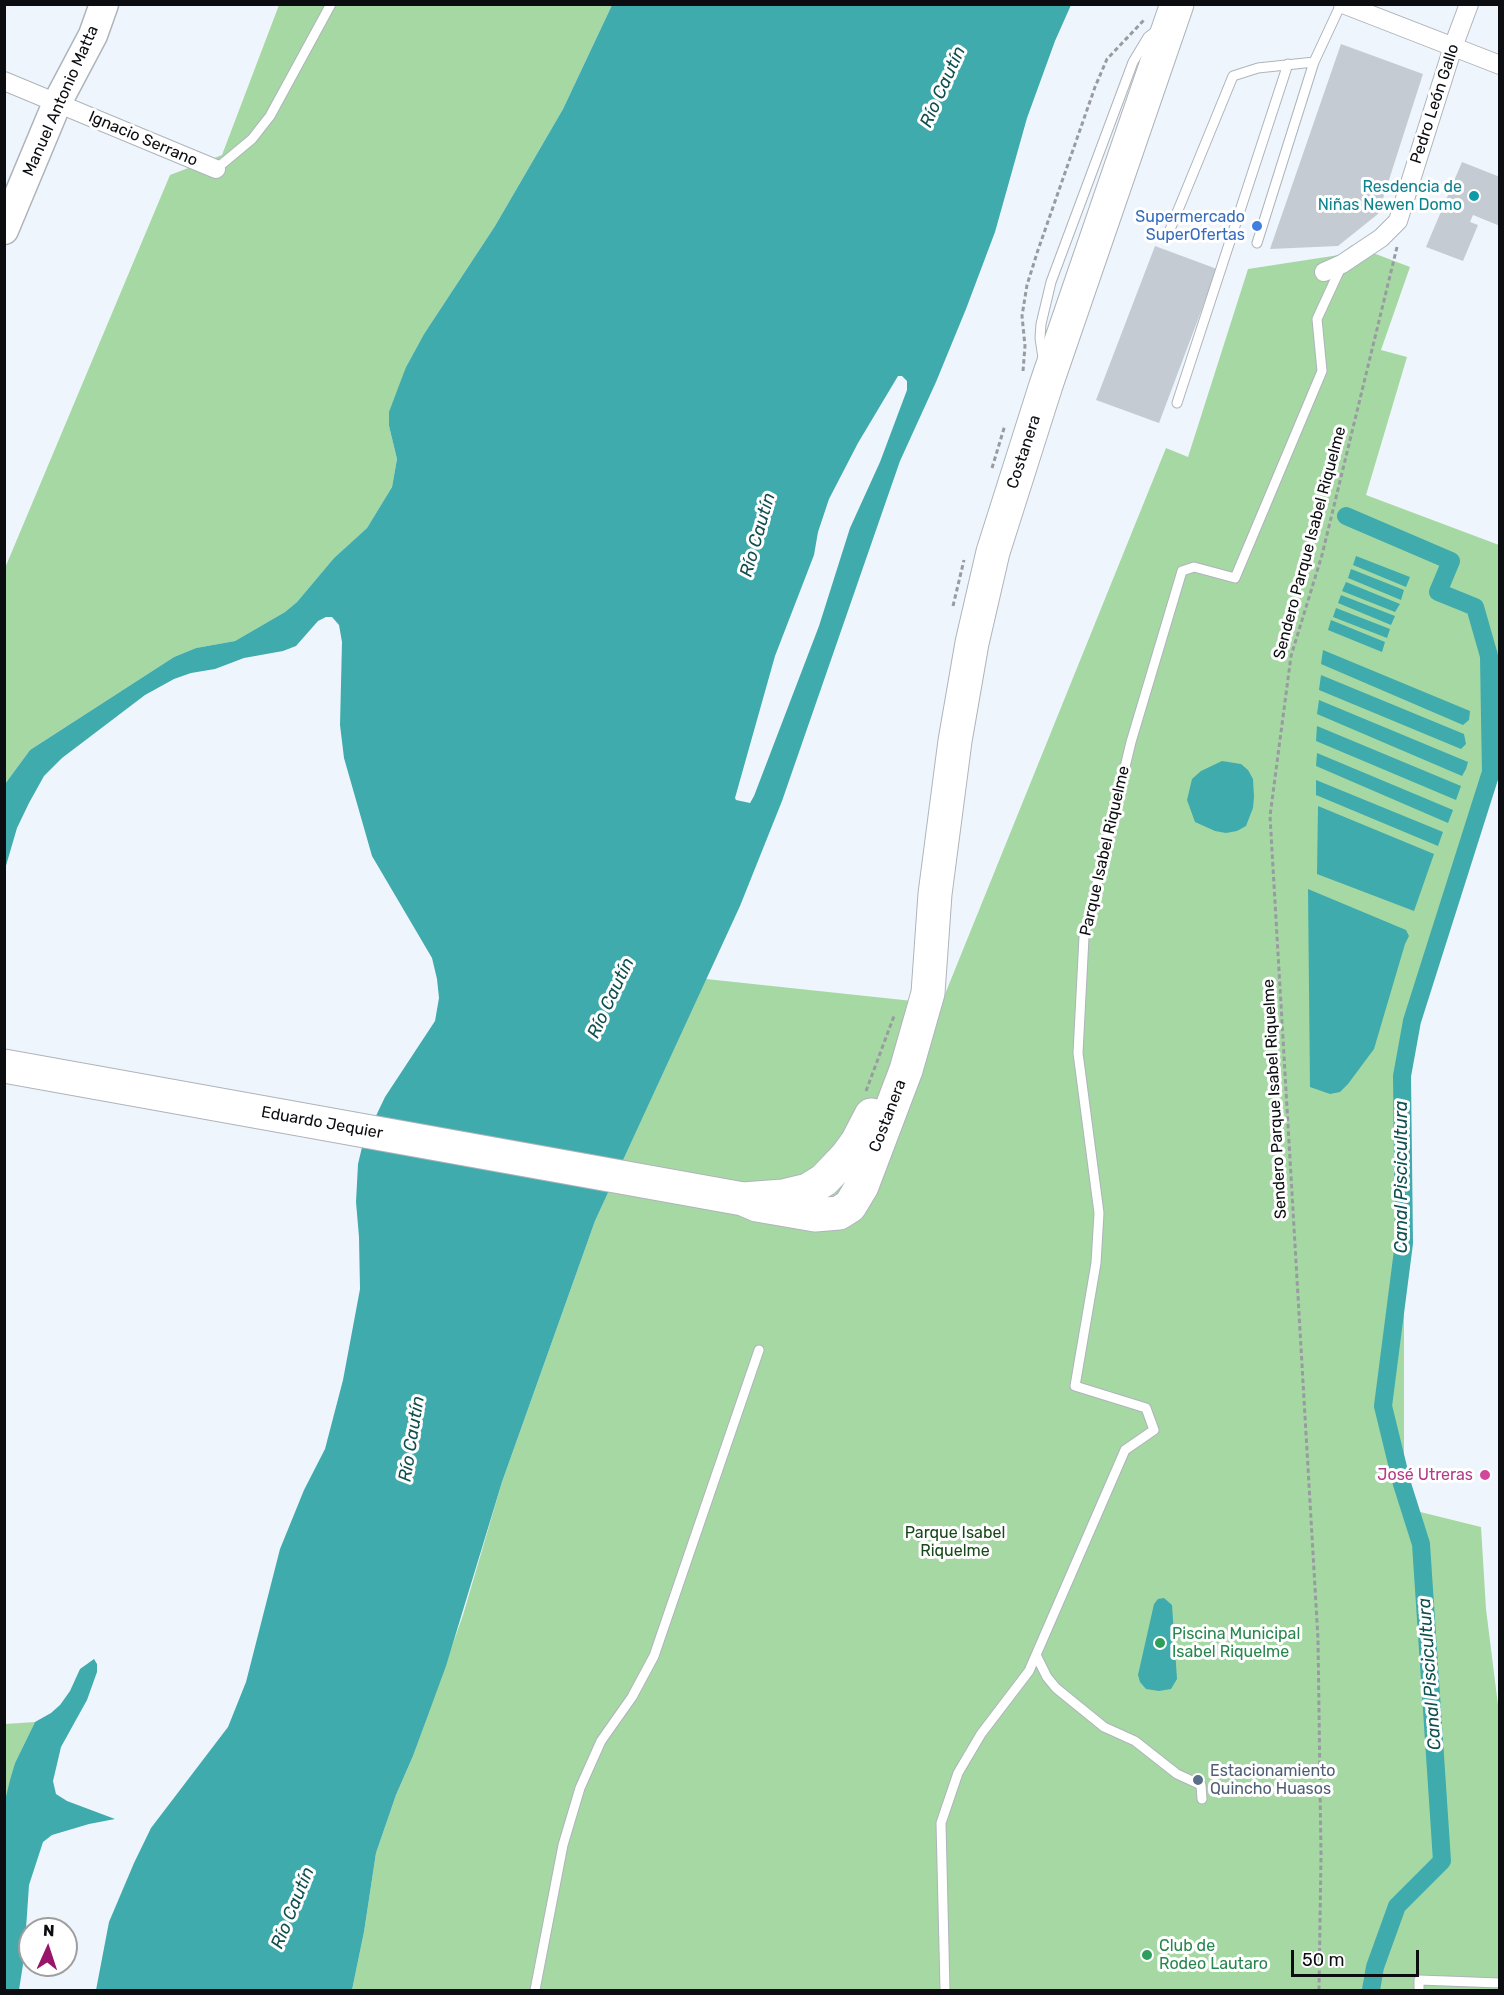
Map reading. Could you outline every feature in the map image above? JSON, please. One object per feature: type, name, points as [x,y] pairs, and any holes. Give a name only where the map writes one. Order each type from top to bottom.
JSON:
[{"type":"highway","name":"Costanera","points":[[640,1181],[743,1198],[757,1205],[816,1215],[838,1213],[850,1206],[862,1186],[906,1070],[928,993],[933,915],[955,741],[972,643],[993,552],[1046,385],[1174,12]]},
{"type":"highway","name":"Eduardo Jequier","points":[[4,1065],[640,1181]]},
{"type":"main road","name":"Manuel Antonio Matta","points":[[4,230],[57,103],[93,35],[104,4]]},
{"type":"street","points":[[1342,4],[1500,65]]},
{"type":"street","name":"Pedro León Gallo","points":[[1324,272],[1342,264],[1381,238],[1398,221],[1453,47],[1469,4]]},
{"type":"street","name":"Ignacio Serrano","points":[[4,81],[216,169]]},
{"type":"lane","points":[[216,169],[252,139],[270,116],[331,4]]},
{"type":"lane","points":[[1257,243],[1314,62],[1342,4]]},
{"type":"lane","points":[[1167,237],[1233,76],[1258,68],[1314,62]]},
{"type":"lane","points":[[1177,403],[1288,64]]},
{"type":"lane","name":"Parque Isabel Riquelme","points":[[945,1990],[941,1823],[958,1773],[981,1734],[1029,1671],[1125,1450],[1154,1430],[1146,1408],[1075,1386],[1096,1263],[1099,1213],[1078,1053],[1084,937],[1131,742],[1182,571],[1194,567],[1234,578],[1322,371],[1317,319],[1342,264]]},
{"type":"lane","points":[[535,1990],[563,1845],[580,1788],[600,1741],[632,1697],[654,1656],[759,1350]]},
{"type":"lane","points":[[1036,1655],[1056,1689],[1104,1727],[1135,1741],[1177,1774],[1200,1785],[1202,1799]]},
{"type":"lane","points":[[1419,1990],[1419,1980],[1500,1983]]},
{"type":"path","name":"Sendero Parque Isabel Riquelme","points":[[1319,1990],[1321,1856],[1318,1639],[1270,816],[1291,656],[1325,545],[1397,248],[1398,221]]},
{"type":"green space","points":[[279,5],[612,5],[563,109],[495,226],[424,334],[406,367],[389,426],[397,459],[392,487],[367,528],[334,558],[297,602],[285,612],[235,641],[196,648],[174,657],[30,750],[5,784],[5,568],[170,175],[222,155]]},
{"type":"green space","name":"Parque Isabel Riquelme","points":[[1352,245],[1410,267],[1381,350],[1407,357],[1366,495],[1499,545],[1499,745],[1402,1055],[1404,1459],[1400,1507],[1481,1527],[1486,1609],[1500,1721],[1499,1990],[352,1990],[364,1932],[376,1853],[463,1615],[502,1482],[595,1221],[706,979],[941,1004],[1166,448],[1188,457],[1248,269],[1339,255]]},
{"type":"green space","points":[[35,1722],[15,1763],[5,1805],[5,1724]]},
{"type":"water","name":"Río Cautín","points":[[612,5],[1071,5],[1055,41],[1027,118],[995,232],[936,382],[900,461],[782,801],[740,906],[595,1221],[502,1482],[446,1666],[376,1853],[364,1932],[352,1990],[96,1990],[109,1922],[151,1828],[228,1727],[246,1682],[280,1549],[304,1490],[325,1449],[343,1380],[360,1289],[356,1202],[358,1164],[363,1143],[385,1097],[435,1021],[439,998],[432,958],[372,856],[344,758],[340,725],[342,642],[339,625],[332,617],[318,621],[296,646],[283,651],[244,658],[215,669],[191,673],[174,679],[145,695],[62,758],[44,776],[29,803],[17,828],[5,869],[5,784],[30,750],[174,657],[196,648],[235,641],[285,612],[297,602],[334,558],[367,528],[392,487],[397,459],[389,426],[389,412],[406,367],[424,334],[495,226],[563,109]],"holes":[[[898,376],[902,376],[907,381],[907,390],[880,462],[850,528],[819,626],[754,796],[750,803],[736,800],[775,656],[814,555],[818,532],[829,499],[858,443]]]},
{"type":"water","points":[[1356,556],[1410,577],[1406,587],[1353,565]]},
{"type":"water","points":[[1351,569],[1404,590],[1401,600],[1348,578]]},
{"type":"water","points":[[1346,582],[1400,604],[1395,612],[1342,591]]},
{"type":"water","points":[[1341,595],[1395,616],[1391,625],[1338,603]]},
{"type":"water","points":[[1336,608],[1390,629],[1387,638],[1333,617]]},
{"type":"water","points":[[1331,620],[1385,642],[1382,652],[1328,630]]},
{"type":"water","points":[[1323,650],[1470,711],[1469,720],[1463,725],[1321,664]]},
{"type":"water","points":[[1321,675],[1464,734],[1466,744],[1461,749],[1319,690]]},
{"type":"water","points":[[1319,700],[1468,762],[1466,769],[1462,776],[1317,714]]},
{"type":"water","points":[[1317,726],[1461,786],[1456,800],[1316,741]]},
{"type":"water","points":[[1317,753],[1453,810],[1448,823],[1316,766]]},
{"type":"water","points":[[1222,761],[1241,764],[1248,770],[1253,779],[1254,797],[1253,808],[1246,826],[1226,833],[1195,822],[1187,800],[1192,779],[1201,771]]},
{"type":"water","points":[[1316,780],[1443,832],[1438,846],[1316,795]]},
{"type":"water","points":[[1318,806],[1434,854],[1414,911],[1317,874]]},
{"type":"water","points":[[1308,889],[1406,930],[1409,936],[1374,1049],[1348,1084],[1340,1092],[1330,1094],[1310,1087]]},
{"type":"water","name":"Piscina Municipal Isabel Riquelme","points":[[1164,1598],[1172,1605],[1177,1679],[1171,1689],[1159,1691],[1146,1689],[1138,1675],[1154,1604],[1158,1599]]},
{"type":"water","points":[[94,1659],[97,1664],[97,1672],[87,1700],[61,1747],[53,1781],[56,1794],[67,1801],[115,1819],[52,1835],[43,1842],[29,1885],[27,1917],[18,1917],[18,1977],[21,1977],[19,1990],[5,1990],[4,1805],[15,1763],[35,1722],[60,1705],[70,1691],[80,1669]]},
{"type":"building","points":[[1341,44],[1423,74],[1378,214],[1338,246],[1270,249]]},
{"type":"building","name":"Resdencia de Niñas Newen Domo","points":[[1462,162],[1500,177],[1500,226],[1473,215],[1470,222],[1478,225],[1463,261],[1426,247]]},
{"type":"building","points":[[1155,246],[1217,269],[1159,423],[1096,400]]},
{"type":"waterway","name":"Canal Piscicultura","points":[[1346,516],[1451,561],[1438,592],[1475,607],[1489,656],[1491,772],[1412,1021],[1402,1076],[1404,1243],[1383,1406],[1402,1484],[1421,1544],[1442,1861],[1397,1906],[1375,1967],[1371,1990]]},
{"type":"place","name":"Resdencia de Niñas Newen Domo","points":[[1474,196]]},
{"type":"place","name":"Supermercado SuperOfertas","points":[[1257,226]]},
{"type":"place","name":"José Utreras","points":[[1485,1475]]},
{"type":"place","name":"Piscina Municipal Isabel Riquelme","points":[[1160,1643]]},
{"type":"place","name":"Estacionamiento Quincho Huasos","points":[[1198,1780]]},
{"type":"place","name":"Club de Rodeo Lautaro","points":[[1147,1955]]}]
